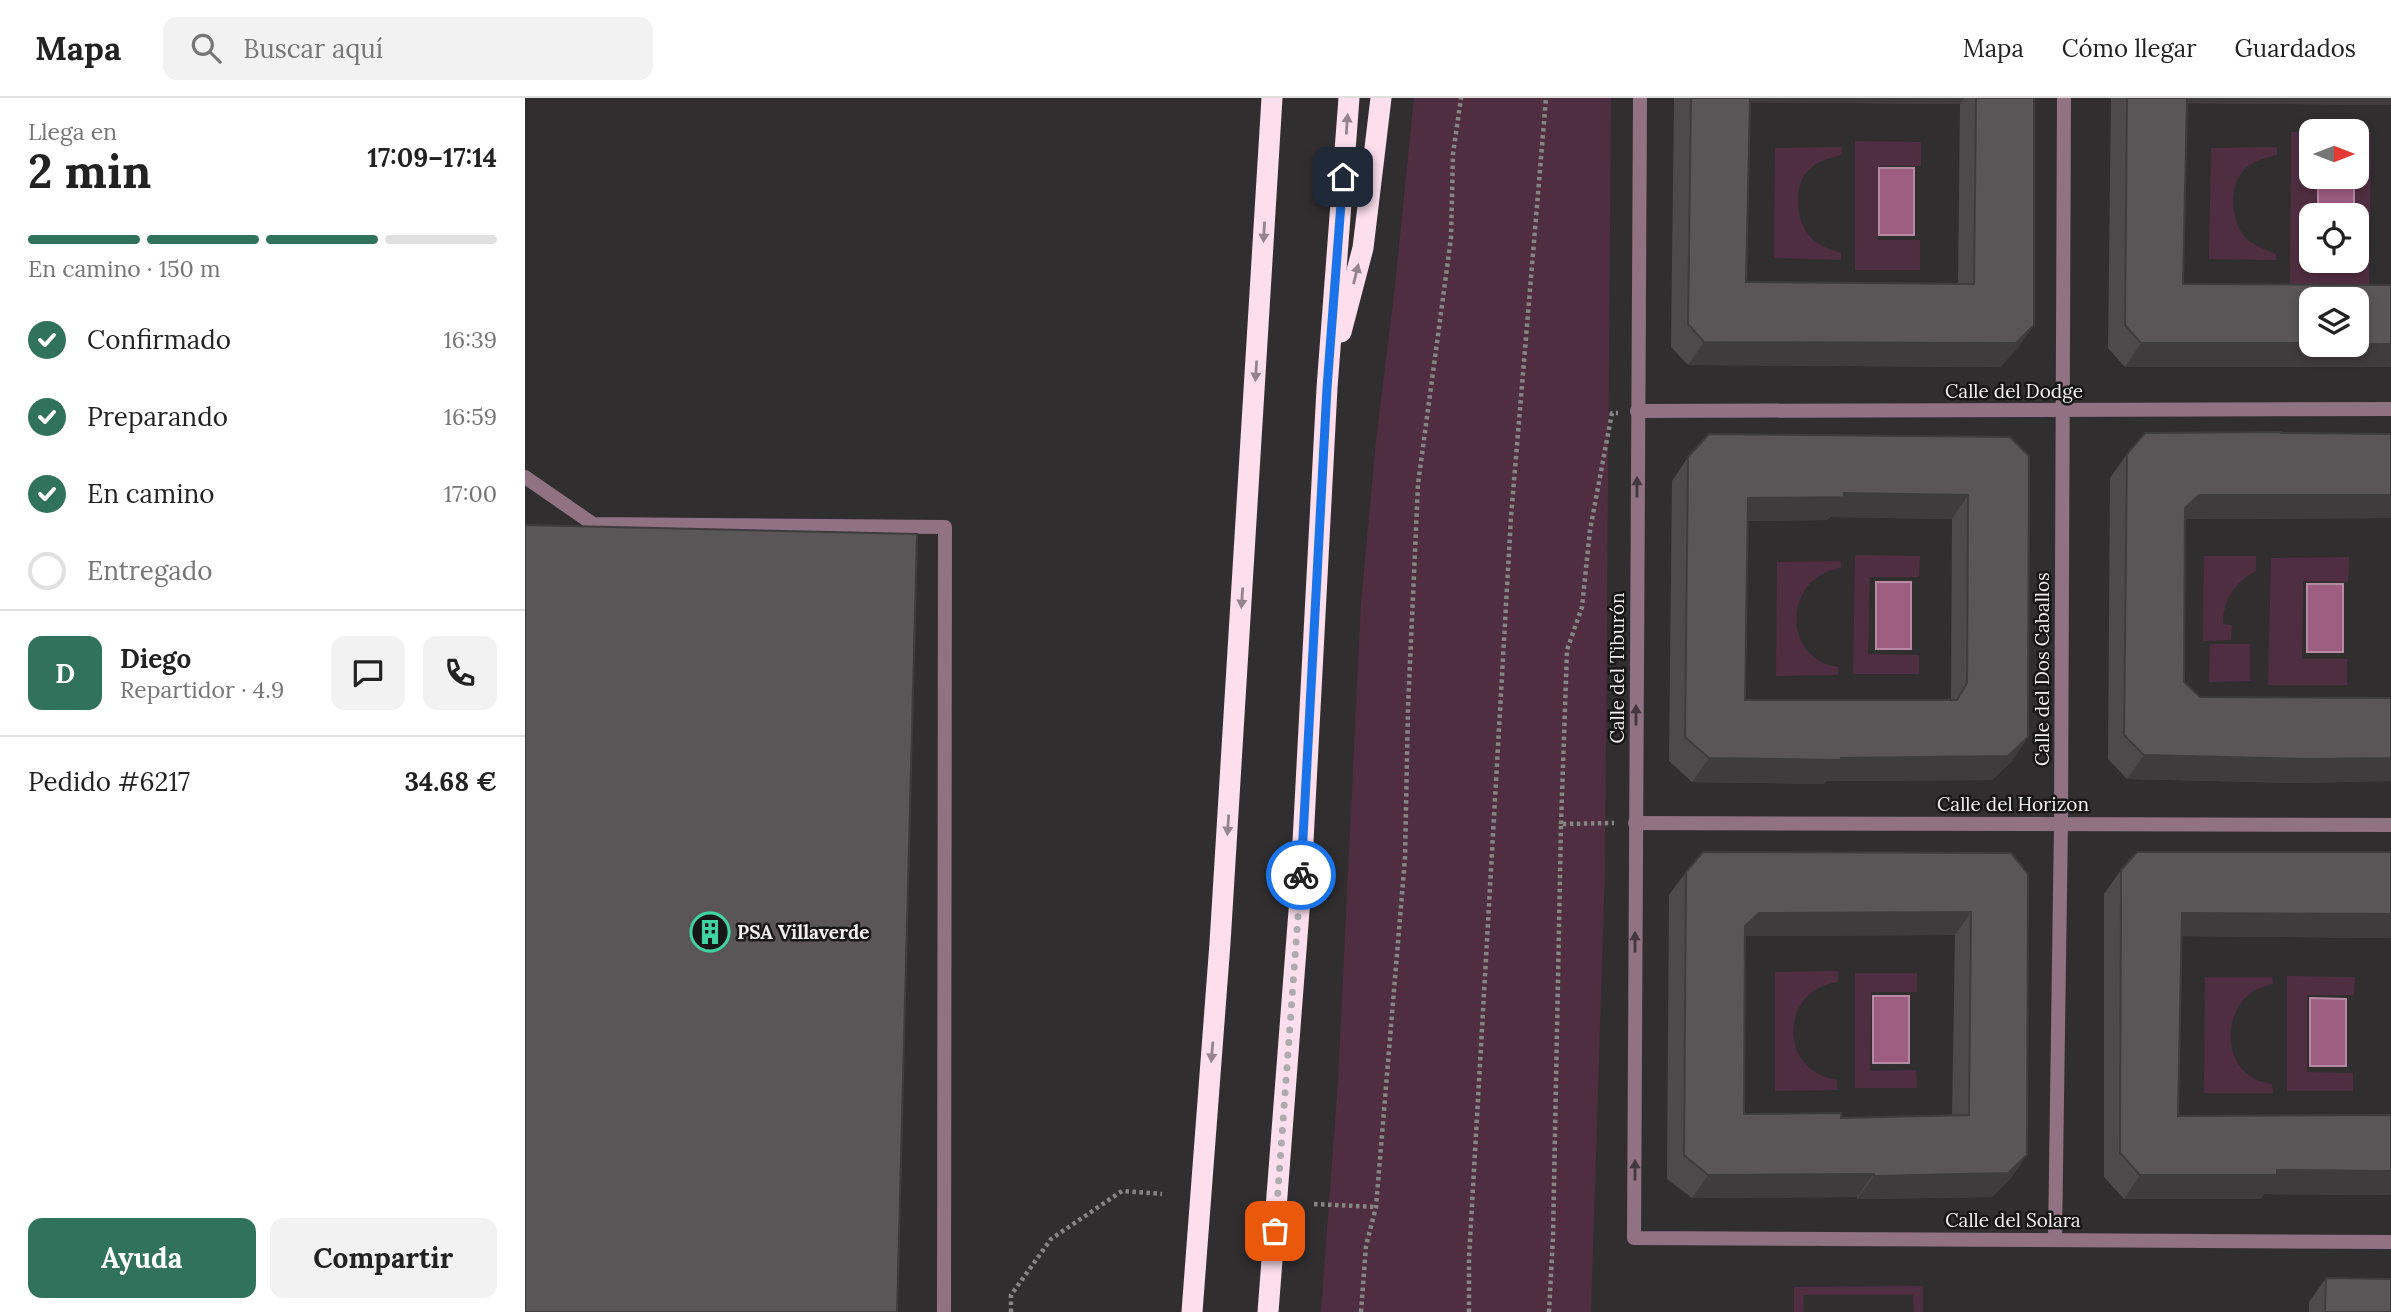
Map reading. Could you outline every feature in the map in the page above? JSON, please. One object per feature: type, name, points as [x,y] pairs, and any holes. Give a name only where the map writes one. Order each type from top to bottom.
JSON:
[{"type":"highway","points":[[1264,98],[1268,164]]},
{"type":"highway","points":[[1192,1312],[1220,943],[1272,98]]},
{"type":"highway","points":[[1268,1312],[1300,898],[1327,388],[1349,98]]},
{"type":"highway","points":[[1327,388],[1363,248],[1381,98]]},
{"type":"street","name":"Calle del Tiburón","points":[[1634,1238],[1640,98]]},
{"type":"street","name":"Calle del Dos Caballos","points":[[2055,1239],[2064,98]]},
{"type":"street","name":"Calle del Dodge","points":[[1637,411],[2391,409]]},
{"type":"street","points":[[525,477],[593,524],[945,527],[944,1312]]},
{"type":"street","name":"Calle del Horizon","points":[[1635,823],[2391,825]]},
{"type":"street","name":"Calle del Solara","points":[[1634,1238],[2391,1242]]},
{"type":"path","points":[[1361,1312],[1366,1246],[1375,1207],[1405,858],[1408,708],[1418,484],[1451,238],[1453,154],[1461,98]]},
{"type":"path","points":[[1469,1312],[1469,1244],[1511,517],[1546,98]]},
{"type":"path","points":[[1549,1312],[1567,650],[1582,607],[1590,530],[1612,413],[1637,411]]},
{"type":"path","points":[[1561,824],[1635,823]]},
{"type":"path","points":[[1011,1312],[1011,1295],[1051,1239],[1122,1191],[1162,1194]]},
{"type":"path","points":[[1314,1205],[1375,1207]]},
{"type":"shaded area","points":[[1414,98],[1611,98],[1605,866],[1591,1312],[1321,1312],[1338,1082],[1361,604]]},
{"type":"shaded area","points":[[2291,132],[2299,132],[2299,189],[2369,189],[2371,132],[2369,290],[2369,287],[2299,287],[2299,290],[2290,290]]},
{"type":"shaded area","points":[[1855,141],[1921,142],[1921,166],[1879,166],[1878,240],[1920,240],[1920,270],[1855,270]]},
{"type":"shaded area","points":[[1842,147],[1842,155],[1818,163],[1805,174],[1798,200],[1800,218],[1808,234],[1819,244],[1841,253],[1841,260],[1774,258],[1775,148]]},
{"type":"shaded area","points":[[2277,147],[2277,155],[2253,163],[2240,174],[2233,200],[2236,219],[2243,235],[2254,244],[2276,254],[2276,260],[2209,259],[2211,148]]},
{"type":"shaded area","points":[[1879,168],[1914,168],[1914,235],[1879,235]]},
{"type":"shaded area","points":[[2318,189],[2354,189],[2354,203],[2318,203]]},
{"type":"shaded area","points":[[1855,555],[1920,556],[1919,577],[1870,577],[1868,654],[1919,655],[1919,674],[1853,674]]},
{"type":"shaded area","points":[[2204,556],[2256,556],[2256,571],[2236,586],[2225,607],[2223,624],[2232,625],[2231,640],[2203,641]]},
{"type":"shaded area","points":[[2349,557],[2348,582],[2303,581],[2302,659],[2347,659],[2347,685],[2268,685],[2271,558]]},
{"type":"shaded area","points":[[1841,561],[1841,568],[1822,574],[1808,586],[1800,601],[1796,618],[1799,635],[1806,650],[1819,661],[1838,667],[1838,675],[1776,676],[1777,562]]},
{"type":"shaded area","points":[[1876,582],[1911,582],[1911,649],[1876,649]]},
{"type":"shaded area","points":[[2307,584],[2343,584],[2343,652],[2307,652]]},
{"type":"shaded area","points":[[2210,644],[2250,644],[2250,681],[2209,682]]},
{"type":"shaded area","points":[[1838,971],[1838,982],[1819,988],[1805,999],[1796,1014],[1793,1031],[1796,1047],[1804,1062],[1818,1074],[1837,1080],[1837,1090],[1775,1091],[1775,972]]},
{"type":"shaded area","points":[[1855,973],[1917,973],[1917,992],[1871,992],[1870,1071],[1916,1070],[1917,1088],[1855,1088]]},
{"type":"shaded area","points":[[2287,976],[2355,977],[2354,995],[2307,995],[2307,1072],[2353,1073],[2353,1091],[2287,1091]]},
{"type":"shaded area","points":[[2205,977],[2272,977],[2273,984],[2255,991],[2241,1003],[2233,1018],[2231,1035],[2233,1053],[2241,1068],[2254,1079],[2272,1084],[2273,1093],[2204,1093]]},
{"type":"shaded area","points":[[1873,996],[1909,996],[1909,1063],[1873,1063]]},
{"type":"shaded area","points":[[2310,998],[2346,999],[2346,1066],[2310,1066]]},
{"type":"shaded area","points":[[1923,1286],[1923,1312],[1914,1312],[1913,1295],[1804,1295],[1803,1312],[1794,1312],[1794,1287]]},
{"type":"building","points":[[1691,98],[1750,98],[1746,282],[1974,284],[1976,98],[2034,98],[2034,325],[2016,343],[1704,342],[1688,324]]},
{"type":"building","points":[[2127,98],[2187,98],[2183,284],[2391,285],[2391,344],[2369,344],[2369,287],[2299,287],[2299,343],[2141,343],[2125,325]]},
{"type":"building","points":[[2145,433],[2391,434],[2391,495],[2199,495],[2185,508],[2184,682],[2200,697],[2391,698],[2391,758],[2144,755],[2124,735],[2127,454]]},
{"type":"building","points":[[1709,434],[2010,437],[2029,456],[2028,737],[2008,756],[1841,760],[1709,758],[1685,737],[1688,457]],"holes":[[[1844,493],[1968,495],[1967,683],[1957,700],[1745,700],[1748,498],[1844,497]]]},
{"type":"building","name":"PSA Villaverde","points":[[525,525],[917,534],[897,1312],[525,1312]]},
{"type":"building","points":[[1703,852],[2011,853],[2028,874],[2027,1155],[2008,1173],[1874,1176],[1708,1175],[1684,1155],[1686,872]],"holes":[[[1971,912],[1969,1115],[1841,1118],[1841,1113],[1744,1114],[1745,926],[1759,913]]]},
{"type":"building","points":[[2137,852],[2391,852],[2391,914],[2182,913],[2178,1116],[2391,1115],[2391,1171],[2277,1170],[2277,1175],[2140,1175],[2120,1153],[2121,870]]},
{"type":"building","points":[[2326,1278],[2391,1279],[2391,1312],[2325,1312]]},
{"type":"way so far","points":[[1275,1231],[1301,875]]},
{"type":"place","name":"PSA Villaverde","points":[[710,932]]},
{"type":"route","points":[[1301,875],[1327,388],[1343,177]]}]
